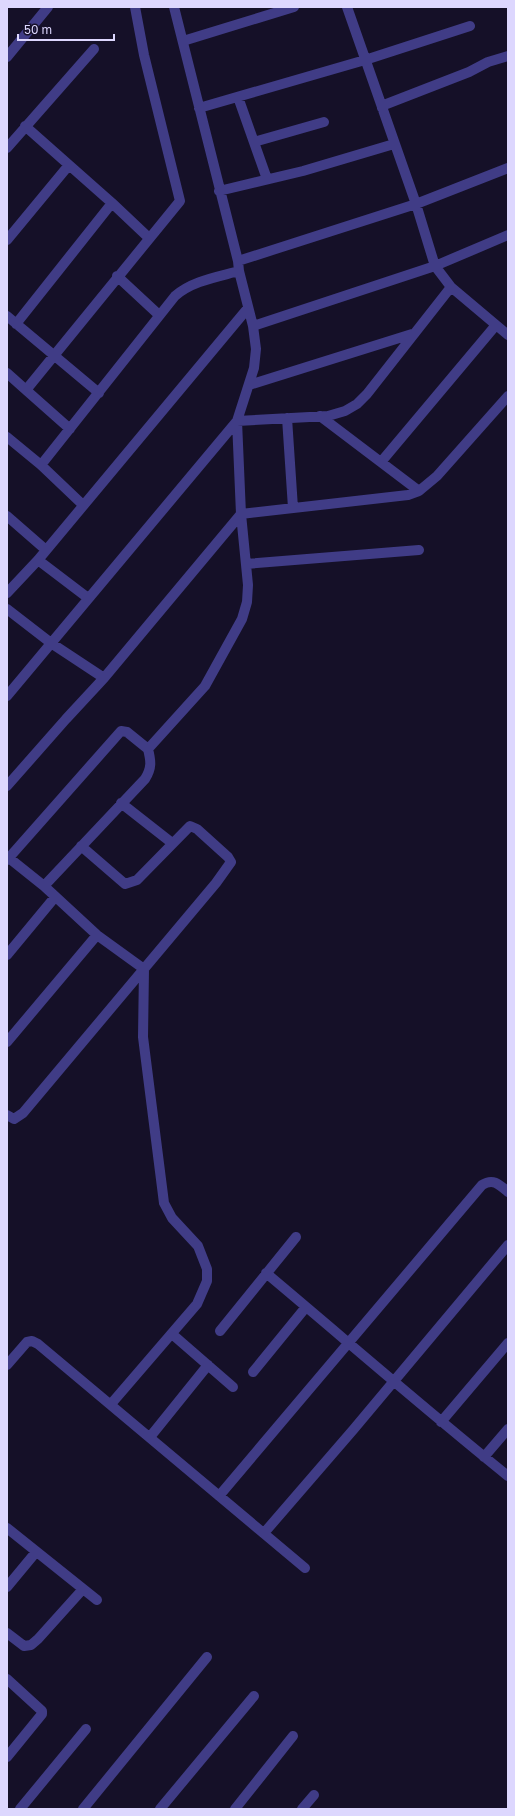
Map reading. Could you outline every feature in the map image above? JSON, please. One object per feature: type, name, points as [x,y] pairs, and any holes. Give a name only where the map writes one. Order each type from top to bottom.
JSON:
[{"type":"street","points":[[7,57],[48,7]]},
{"type":"street","points":[[26,390],[117,276],[180,201],[144,55],[135,7]]},
{"type":"street","points":[[148,749],[205,686],[242,619],[247,602],[248,585],[241,514],[237,421],[254,368],[256,349],[253,326],[174,7]]},
{"type":"street","points":[[183,41],[294,7]]},
{"type":"street","points":[[347,7],[416,204],[435,266],[451,287],[508,335]]},
{"type":"street","points":[[199,108],[365,60],[470,26]]},
{"type":"street","points":[[7,148],[94,49]]},
{"type":"street","points":[[382,108],[384,105],[469,72],[488,62],[508,56]]},
{"type":"street","points":[[238,97],[267,179]]},
{"type":"street","points":[[254,142],[324,122]]},
{"type":"street","points":[[25,126],[149,238]]},
{"type":"street","points":[[220,191],[303,171],[394,144]]},
{"type":"street","points":[[7,240],[68,165]]},
{"type":"street","points":[[41,465],[159,315],[184,288],[238,266],[416,204],[508,168]]},
{"type":"street","points":[[16,324],[112,203]]},
{"type":"street","points":[[253,326],[435,266],[504,236],[508,245]]},
{"type":"street","points":[[117,276],[159,315]]},
{"type":"street","points":[[7,696],[237,421],[320,416],[345,411],[357,404],[367,394],[412,334],[451,287]]},
{"type":"street","points":[[7,593],[38,560],[248,308]]},
{"type":"street","points":[[7,316],[99,392]]},
{"type":"street","points":[[381,462],[496,325]]},
{"type":"street","points":[[249,385],[412,334]]},
{"type":"street","points":[[7,373],[70,429]]},
{"type":"street","points":[[7,786],[104,678],[241,514],[408,495],[419,491],[437,476],[508,396]]},
{"type":"street","points":[[320,416],[419,491]]},
{"type":"street","points":[[287,418],[292,508]]},
{"type":"street","points":[[7,438],[41,465],[83,505]]},
{"type":"street","points":[[7,516],[46,550]]},
{"type":"street","points":[[246,564],[419,550]]},
{"type":"street","points":[[38,560],[88,598]]},
{"type":"street","points":[[7,609],[51,643],[104,678]]},
{"type":"street","points":[[44,886],[150,771],[152,763],[148,749],[127,732],[121,731],[8,859],[44,886],[97,935],[144,969]]},
{"type":"street","points":[[121,803],[172,843]]},
{"type":"street","points":[[7,1115],[14,1119],[23,1113],[221,877],[231,862],[228,857],[194,827],[190,826],[137,880],[130,884],[125,884],[82,846]]},
{"type":"street","points":[[7,954],[55,897]]},
{"type":"street","points":[[7,1042],[97,935]]},
{"type":"street","points":[[111,1404],[197,1304],[203,1294],[207,1281],[207,1269],[198,1246],[172,1218],[164,1203],[144,1050],[142,1020],[144,969]]},
{"type":"street","points":[[219,1496],[348,1341],[482,1185],[488,1181],[494,1181],[508,1192]]},
{"type":"street","points":[[220,1331],[296,1237]]},
{"type":"street","points":[[264,1533],[508,1245]]},
{"type":"street","points":[[266,1273],[394,1380],[441,1422],[508,1476]]},
{"type":"street","points":[[253,1372],[306,1307]]},
{"type":"street","points":[[172,1334],[233,1387]]},
{"type":"street","points":[[7,1365],[27,1342],[32,1340],[111,1404],[305,1568]]},
{"type":"street","points":[[441,1422],[508,1343]]},
{"type":"street","points":[[150,1438],[208,1365]]},
{"type":"street","points":[[484,1456],[508,1429]]},
{"type":"street","points":[[7,1528],[97,1600]]},
{"type":"street","points":[[7,1587],[36,1552]]},
{"type":"street","points":[[7,1633],[24,1646],[31,1645],[83,1589]]},
{"type":"street","points":[[83,1809],[207,1657]]},
{"type":"street","points":[[7,1680],[42,1711],[40,1718],[9,1750]]},
{"type":"street","points":[[160,1809],[254,1696]]},
{"type":"street","points":[[20,1809],[86,1729]]},
{"type":"street","points":[[235,1809],[293,1736]]},
{"type":"street","points":[[302,1809],[314,1795]]}]
